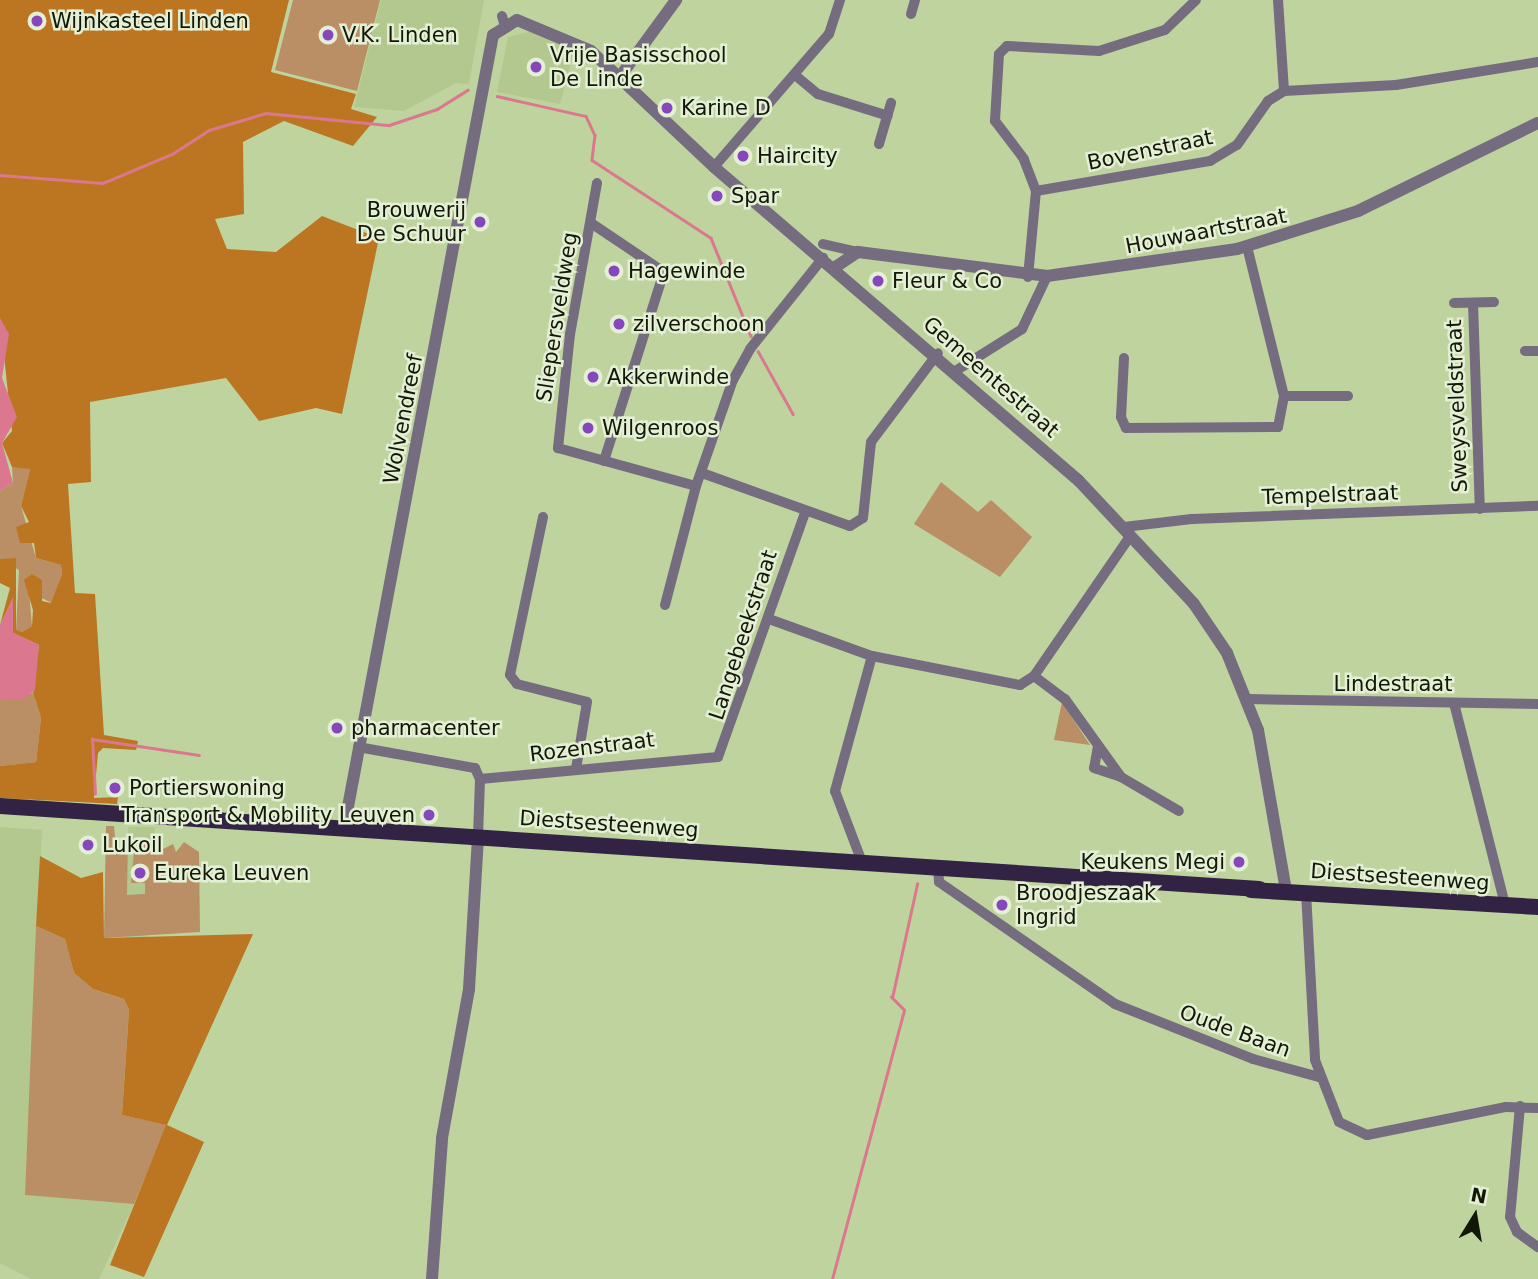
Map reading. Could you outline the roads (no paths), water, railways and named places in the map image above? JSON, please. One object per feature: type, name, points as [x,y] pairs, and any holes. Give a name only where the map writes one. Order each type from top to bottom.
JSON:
[{"type":"main road","name":"Diestsesteenweg","points":[[0,806],[1538,907]]},
{"type":"street","points":[[619,78],[676,0]]},
{"type":"street","points":[[714,167],[829,34],[840,0]]},
{"type":"street","points":[[911,14],[915,0]]},
{"type":"street","points":[[1028,277],[1036,191],[1024,159],[995,121],[999,54],[1007,46],[1099,51],[1165,30],[1196,0]]},
{"type":"street","points":[[1278,0],[1284,91],[1396,85],[1538,62]]},
{"type":"street","name":"Gemeentestraat","points":[[503,19],[533,24],[570,37],[619,78],[714,167],[957,370],[1128,531],[1211,626],[1248,699],[1270,774],[1286,890]]},
{"type":"street","name":"Wolvendreef","points":[[344,828],[482,119],[484,80],[493,35],[503,19]]},
{"type":"street","points":[[795,75],[818,94],[888,116]]},
{"type":"street","name":"Bovenstraat","points":[[1036,191],[1210,161],[1237,145],[1268,101],[1284,91]]},
{"type":"street","points":[[878,144],[891,103]]},
{"type":"street","name":"Houwaartstraat","points":[[823,244],[858,252],[1028,277],[1247,247],[1357,211],[1538,123]]},
{"type":"street","points":[[591,223],[597,183]]},
{"type":"street","name":"Sliepersveldweg","points":[[591,223],[661,270],[662,278],[604,461],[558,448],[570,334],[591,223]]},
{"type":"street","points":[[1124,358],[1121,417],[1126,428],[1273,429],[1282,420],[1284,396],[1247,247]]},
{"type":"street","points":[[834,268],[858,252]]},
{"type":"street","points":[[665,605],[696,486],[750,349],[823,258]]},
{"type":"street","points":[[957,370],[1022,329],[1047,276]]},
{"type":"street","name":"Sweysveldstraat","points":[[1454,303],[1494,302]]},
{"type":"street","name":"Sweysveldstraat","points":[[1473,303],[1480,509]]},
{"type":"street","points":[[1525,351],[1538,351]]},
{"type":"street","points":[[702,473],[850,526],[863,518],[871,442],[937,353]]},
{"type":"street","points":[[1284,396],[1348,396]]},
{"type":"street","points":[[604,461],[696,486]]},
{"type":"street","name":"Tempelstraat","points":[[1128,531],[1192,519],[1538,506]]},
{"type":"street","name":"Langebeekstraat","points":[[708,761],[725,749],[805,512]]},
{"type":"street","points":[[543,517],[510,675],[517,684],[587,702],[576,769]]},
{"type":"street","points":[[769,619],[872,656],[1020,685],[1034,676],[1128,531]]},
{"type":"street","points":[[862,862],[835,791],[872,656]]},
{"type":"street","points":[[1034,676],[1065,699],[1121,777],[1179,811]]},
{"type":"street","name":"Lindestraat","points":[[1248,699],[1538,704]]},
{"type":"street","points":[[1454,703],[1505,904]]},
{"type":"street","points":[[358,747],[475,768],[480,779],[469,989],[442,1138],[432,1279]]},
{"type":"street","name":"Rozenstraat","points":[[480,779],[674,757],[708,761]]},
{"type":"street","name":"Oude Baan","points":[[938,867],[939,883],[1115,1004],[1253,1059],[1319,1077]]},
{"type":"street","points":[[1306,892],[1319,1077],[1339,1122],[1367,1135],[1520,1106],[1538,1108]]},
{"type":"street","points":[[1520,1106],[1509,1207],[1517,1232],[1538,1247]]},
{"type":"waterway","points":[[0,175],[103,183],[172,154],[209,130],[266,113],[389,125],[437,109],[468,90]]},
{"type":"waterway","points":[[497,96],[586,116],[595,135],[592,160],[711,238],[751,336]]},
{"type":"waterway","points":[[758,351],[793,414]]},
{"type":"waterway","points":[[95,794],[92,739],[199,755]]},
{"type":"waterway","points":[[892,998],[917,884]]},
{"type":"waterway","points":[[832,1279],[904,1010],[891,997]]},
{"type":"place","name":"Wijnkasteel Linden","points":[[37,21]]},
{"type":"place","name":"V.K. Linden","points":[[328,35]]},
{"type":"place","name":"Vrije Basisschool De Linde","points":[[536,67]]},
{"type":"place","name":"Karine D","points":[[667,108]]},
{"type":"place","name":"Haircity","points":[[743,156]]},
{"type":"place","name":"Spar","points":[[717,196]]},
{"type":"place","name":"Brouwerij De Schuur","points":[[480,222]]},
{"type":"place","name":"Hagewinde","points":[[614,271]]},
{"type":"place","name":"Fleur & Co","points":[[878,281]]},
{"type":"place","name":"zilverschoon","points":[[619,324]]},
{"type":"place","name":"Akkerwinde","points":[[593,377]]},
{"type":"place","name":"Wilgenroos","points":[[588,428]]},
{"type":"place","name":"pharmacenter","points":[[337,728]]},
{"type":"place","name":"Portierswoning","points":[[115,788]]},
{"type":"place","name":"Transport & Mobility Leuven","points":[[429,815]]},
{"type":"place","name":"Lukoil","points":[[88,845]]},
{"type":"place","name":"Keukens Megi","points":[[1239,862]]},
{"type":"place","name":"Eureka Leuven","points":[[140,873]]},
{"type":"place","name":"Broodjeszaak Ingrid","points":[[1002,905]]}]
